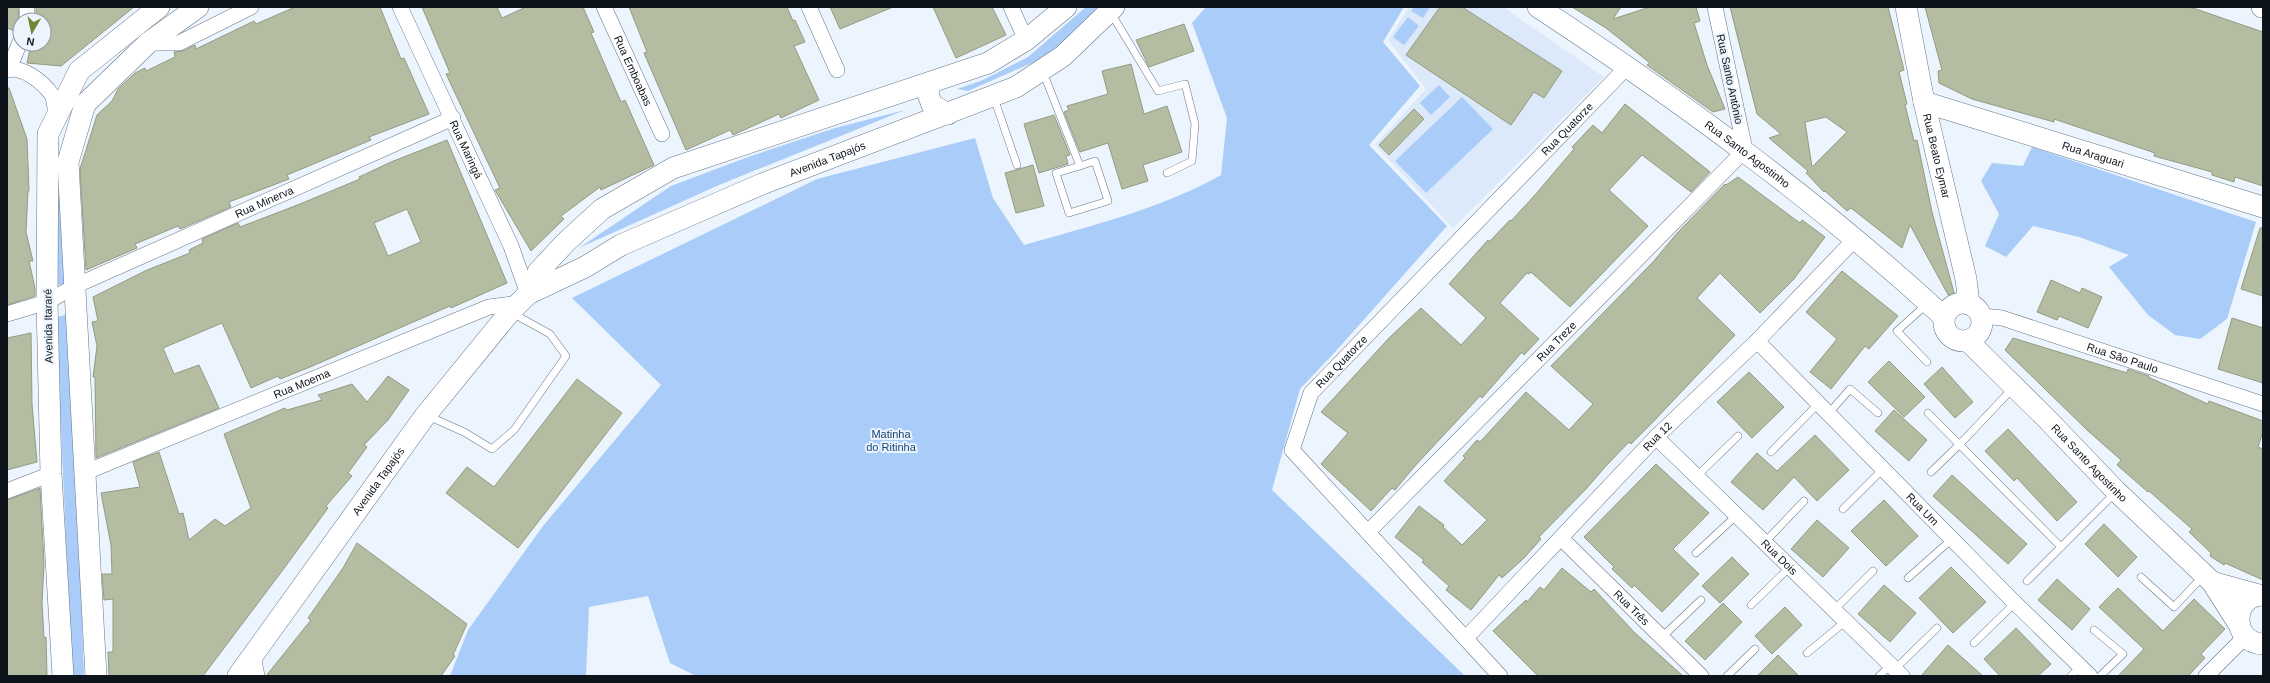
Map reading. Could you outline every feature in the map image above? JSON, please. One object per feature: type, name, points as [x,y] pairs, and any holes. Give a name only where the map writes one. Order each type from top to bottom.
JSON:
[{"type":"street","points":[[96,676],[68,162],[85,104],[148,43],[198,7]]},
{"type":"street","points":[[148,43],[178,43],[251,7]]},
{"type":"street","name":"Rua Maringá","points":[[400,7],[453,118],[510,246],[520,303]]},
{"type":"street","name":"Rua Emboabas","points":[[604,7],[662,134]]},
{"type":"street","points":[[809,7],[837,70]]},
{"type":"street","points":[[1011,7],[1026,40]]},
{"type":"street","name":"Avenida Tapajós","points":[[238,676],[426,416],[520,303],[538,272],[566,242],[602,209],[673,168],[988,63],[1026,40],[1066,7]]},
{"type":"street","name":"Rua Santo Agostinho","points":[[1538,7],[1628,66],[1745,150],[1854,238],[1944,317]]},
{"type":"street","name":"Rua Santo Antônio","points":[[1715,7],[1745,150]]},
{"type":"street","name":"Rua Beato Eymar","points":[[1906,7],[1924,102],[1966,279],[1975,310]]},
{"type":"street","name":"Avenida Tapajós","points":[[520,303],[642,236],[762,184],[1016,87],[1063,56],[1112,9]]},
{"type":"street","name":"Avenida Itararé","points":[[63,676],[51,474],[47,302],[48,134],[78,71],[154,12]]},
{"type":"street","points":[[16,52],[8,70],[22,70],[53,96],[56,117]]},
{"type":"street","name":"Rua Quatorze","points":[[1500,676],[1292,450],[1311,393],[1628,66]]},
{"type":"street","points":[[930,83],[928,94],[932,105],[948,114]]},
{"type":"street","name":"Rua Araguari","points":[[1924,102],[2263,207]]},
{"type":"street","name":"Rua Minerva","points":[[7,314],[47,302],[75,286],[453,118]]},
{"type":"street","name":"Rua Treze","points":[[1368,532],[1745,150]]},
{"type":"street","name":"Rua 12","points":[[1466,638],[1656,437],[1757,341],[1854,238]]},
{"type":"street","name":"Rua Moema","points":[[86,472],[489,307],[520,303]]},
{"type":"street","points":[[1956,304],[1975,310],[1982,323],[1978,334],[1968,341],[1961,342],[1949,336],[1945,330],[1944,317],[1951,307],[1956,304]]},
{"type":"street","name":"Rua São Paulo","points":[[1975,310],[2263,404]]},
{"type":"street","name":"Rua Um","points":[[1757,341],[2015,603],[2080,673]]},
{"type":"street","name":"Rua Santo Agostinho","points":[[1968,341],[2116,491],[2208,579],[2254,639]]},
{"type":"street","name":"Rua Dois","points":[[1656,437],[1896,670]]},
{"type":"street","points":[[7,491],[51,474]]},
{"type":"street","name":"Rua Três","points":[[1561,538],[1701,676]]},
{"type":"street","name":"Rua Santo Agostinho","points":[[2208,579],[2261,595]]},
{"type":"street","points":[[2206,676],[2254,639],[2238,616],[2245,602],[2261,595]]},
{"type":"street","points":[[253,655],[257,676]]},
{"type":"lane","points":[[1112,9],[1158,90],[1185,84],[1195,124],[1192,161],[1167,173]]},
{"type":"lane","points":[[1042,70],[1080,166]]},
{"type":"lane","points":[[993,96],[1017,165]]},
{"type":"lane","points":[[1095,161],[1108,201],[1069,213],[1056,173],[1080,166],[1095,161]]},
{"type":"lane","points":[[426,416],[464,432],[492,449],[514,430],[566,356],[550,334],[520,303]]},
{"type":"lane","points":[[1927,362],[1898,331],[1928,303]]},
{"type":"lane","points":[[1931,472],[1960,444],[2014,386]]},
{"type":"lane","points":[[1771,452],[1824,408],[1850,389],[1878,413]]},
{"type":"lane","points":[[1928,413],[2061,547]]},
{"type":"lane","points":[[1696,476],[1738,436]]},
{"type":"lane","points":[[1843,509],[1883,469]]},
{"type":"lane","points":[[2027,581],[2116,491]]},
{"type":"lane","points":[[1764,542],[1804,501]]},
{"type":"lane","points":[[1696,553],[1737,515]]},
{"type":"lane","points":[[1908,578],[1952,539]]},
{"type":"lane","points":[[1751,606],[1790,567]]},
{"type":"lane","points":[[1834,610],[1873,571]]},
{"type":"lane","points":[[2141,577],[2174,607],[2208,579]]},
{"type":"lane","points":[[1662,637],[1701,600]]},
{"type":"lane","points":[[1974,643],[2015,603]]},
{"type":"lane","points":[[1807,653],[1846,621]]},
{"type":"lane","points":[[1879,676],[1896,670],[1937,628]]},
{"type":"lane","points":[[2094,630],[2123,654],[2100,676]]},
{"type":"lane","points":[[1728,676],[1755,649]]},
{"type":"shaded area","points":[[1409,7],[1503,7],[1604,77],[1453,228],[1375,145],[1426,89],[1388,40]]},
{"type":"green space","points":[[1086,7],[1103,7],[1058,47],[1034,62],[968,91],[957,89],[983,80],[1028,57]]},
{"type":"green space","name":"Matinha do Ritinha","points":[[1206,7],[1404,7],[1383,42],[1420,86],[1369,145],[1447,226],[1336,351],[1300,389],[1272,490],[1465,676],[696,676],[670,663],[648,596],[589,607],[586,676],[450,676],[468,630],[543,526],[661,385],[572,298],[817,179],[975,138],[993,198],[1024,245],[1125,216],[1174,198],[1198,187],[1221,175],[1227,118],[1192,23]]},
{"type":"green space","points":[[1414,7],[1430,7],[1423,18],[1411,11]]},
{"type":"green space","points":[[1408,17],[1419,26],[1404,45],[1393,37]]},
{"type":"green space","points":[[1439,85],[1450,97],[1431,115],[1420,103]]},
{"type":"green space","points":[[1462,97],[1493,129],[1426,193],[1395,161]]},
{"type":"green space","points":[[905,110],[719,185],[579,248],[671,186],[748,157],[835,128]]},
{"type":"green space","points":[[2032,147],[2256,222],[2227,319],[2200,339],[2175,335],[2148,315],[2109,267],[2129,255],[2079,237],[2033,226],[2006,257],[1985,246],[1999,214],[1981,181],[1992,163],[2023,166]]},
{"type":"green space","points":[[59,198],[68,283],[55,286],[50,202]]},
{"type":"green space","points":[[71,314],[84,676],[72,676],[56,317]]},
{"type":"building","points":[[7,7],[18,7],[18,12],[12,12],[12,30],[7,28]]},
{"type":"building","points":[[36,7],[134,7],[61,66],[27,63],[29,52],[52,52],[52,12],[36,12]]},
{"type":"building","points":[[295,7],[380,7],[401,59],[404,58],[429,114],[369,137],[371,140],[287,175],[289,179],[229,202],[231,207],[180,229],[178,226],[135,244],[137,248],[86,270],[80,169],[97,115],[112,101],[118,89],[135,73],[145,68],[146,71],[175,57],[174,52],[183,51],[195,45],[196,49],[254,21],[256,24]]},
{"type":"building","points":[[422,7],[497,7],[502,18],[526,7],[583,7],[594,32],[591,33],[621,102],[625,100],[654,165],[601,190],[600,187],[561,216],[564,219],[531,251],[495,190],[500,188],[446,74],[450,73]]},
{"type":"building","points":[[629,7],[787,7],[805,42],[794,46],[819,100],[781,118],[779,114],[733,135],[730,130],[686,150],[644,53],[647,52]]},
{"type":"building","points":[[830,7],[893,7],[840,29]]},
{"type":"building","points":[[933,7],[992,7],[1006,35],[956,58]]},
{"type":"building","points":[[1440,7],[1462,7],[1562,71],[1544,98],[1534,92],[1511,125],[1406,55]]},
{"type":"building","points":[[1572,7],[1621,7],[1613,19],[1650,7],[1696,7],[1700,21],[1694,23],[1707,65],[1725,109],[1713,112],[1647,65],[1650,63],[1606,28]]},
{"type":"building","points":[[1730,7],[1888,7],[1904,70],[1899,72],[1907,104],[1905,105],[1914,141],[1917,140],[1932,212],[1956,300],[1952,302],[1910,225],[1902,248],[1851,208],[1847,211],[1825,191],[1824,192],[1806,173],[1808,171],[1769,138],[1781,134],[1757,114]],"holes":[[[1826,117],[1847,132],[1812,167],[1805,122]]]},
{"type":"building","points":[[1925,7],[2190,7],[2263,32],[2263,186],[2235,177],[2234,182],[2212,175],[2212,172],[2154,156],[2155,153],[2054,119],[2054,122],[1972,99],[1939,83],[1938,71],[1942,70]]},
{"type":"building","points":[[1184,24],[1194,51],[1149,67],[1136,40]]},
{"type":"building","points":[[1131,64],[1144,114],[1167,106],[1182,152],[1143,165],[1148,181],[1122,189],[1108,143],[1080,152],[1064,112],[1069,110],[1067,106],[1108,94],[1102,71]]},
{"type":"building","points":[[7,88],[9,88],[27,139],[29,191],[26,232],[33,261],[29,261],[35,288],[35,296],[7,305]]},
{"type":"building","points":[[1625,104],[1710,172],[1691,192],[1642,155],[1609,190],[1648,226],[1570,307],[1531,272],[1529,274],[1527,273],[1500,303],[1539,339],[1524,355],[1522,352],[1482,398],[1480,396],[1414,467],[1395,490],[1392,488],[1371,511],[1321,464],[1348,433],[1321,412],[1390,337],[1421,308],[1461,345],[1486,318],[1449,284],[1488,240],[1489,242],[1535,195],[1574,149],[1572,147],[1593,125],[1602,133]]},
{"type":"building","points":[[1414,109],[1424,119],[1389,155],[1379,145]]},
{"type":"building","points":[[1054,115],[1070,155],[1066,156],[1068,164],[1039,173],[1024,124]]},
{"type":"building","points":[[447,140],[507,283],[451,308],[450,306],[310,367],[280,379],[278,376],[251,388],[222,323],[163,348],[174,374],[199,365],[219,408],[96,458],[95,377],[93,377],[97,346],[92,322],[98,321],[93,297],[147,270],[190,253],[189,250],[203,243],[202,239],[238,223],[240,227],[300,204],[360,179],[359,177],[391,162]],"holes":[[[407,209],[421,242],[388,256],[374,223]]]},
{"type":"building","points":[[1033,165],[1044,206],[1016,213],[1005,173]]},
{"type":"building","points":[[1738,177],[1800,223],[1802,220],[1825,237],[1794,279],[1760,313],[1720,273],[1697,298],[1735,335],[1653,422],[1631,444],[1629,442],[1605,467],[1586,489],[1539,537],[1541,539],[1524,558],[1502,578],[1499,575],[1471,610],[1446,590],[1449,586],[1422,562],[1424,560],[1395,537],[1419,506],[1444,525],[1443,527],[1462,545],[1487,520],[1444,481],[1465,458],[1463,456],[1477,440],[1480,442],[1526,392],[1569,430],[1593,404],[1551,366],[1653,262],[1678,232],[1725,184],[1726,185]]},
{"type":"building","points":[[2260,228],[2263,228],[2263,296],[2241,289]]},
{"type":"building","points":[[1842,271],[1898,316],[1869,349],[1865,346],[1831,389],[1810,372],[1837,339],[1806,312]]},
{"type":"building","points":[[2051,280],[2080,293],[2082,288],[2102,297],[2088,328],[2059,316],[2057,320],[2037,312]]},
{"type":"building","points":[[2232,318],[2263,328],[2263,383],[2218,369]]},
{"type":"building","points":[[31,333],[32,404],[37,462],[7,470],[7,338]]},
{"type":"building","points":[[2013,338],[2127,373],[2128,369],[2149,376],[2148,377],[2208,404],[2209,401],[2263,421],[2263,432],[2258,447],[2263,449],[2263,580],[2225,563],[2224,565],[2210,556],[2211,553],[2189,532],[2192,529],[2117,465],[2121,460],[2087,430],[2005,350]]},
{"type":"building","points":[[1889,361],[1925,397],[1904,417],[1868,382]]},
{"type":"building","points":[[1942,367],[1973,402],[1955,418],[1924,384]]},
{"type":"building","points":[[1749,372],[1784,407],[1752,438],[1717,402]]},
{"type":"building","points":[[388,376],[409,390],[388,420],[364,445],[367,447],[348,473],[352,476],[326,506],[328,508],[203,676],[109,676],[108,652],[113,652],[113,599],[104,600],[102,574],[112,574],[111,545],[101,493],[140,487],[133,462],[159,452],[179,514],[183,513],[189,540],[215,519],[225,526],[251,508],[224,434],[285,408],[287,410],[322,400],[318,395],[352,384],[367,402]]},
{"type":"building","points":[[577,379],[622,413],[518,548],[446,493],[467,467],[494,487]]},
{"type":"building","points":[[1894,410],[1927,440],[1909,461],[1875,431]]},
{"type":"building","points":[[2008,429],[2077,502],[2057,521],[2017,478],[2014,481],[1985,451]]},
{"type":"building","points":[[1815,435],[1849,470],[1817,501],[1794,477],[1763,510],[1731,482],[1757,453],[1777,471]]},
{"type":"building","points":[[1656,464],[1709,513],[1673,549],[1699,574],[1662,612],[1634,585],[1632,588],[1612,569],[1614,567],[1584,537]]},
{"type":"building","points":[[1952,475],[2027,544],[2008,564],[1933,496]]},
{"type":"building","points":[[40,488],[44,563],[42,603],[44,638],[46,637],[47,676],[7,676],[7,500]]},
{"type":"building","points":[[1884,500],[1918,536],[1886,566],[1851,531]]},
{"type":"building","points":[[1817,520],[1849,548],[1823,577],[1791,549]]},
{"type":"building","points":[[2104,524],[2137,557],[2118,577],[2085,544]]},
{"type":"building","points":[[357,543],[467,624],[453,655],[455,656],[441,676],[266,676],[311,620],[308,618],[343,568]]},
{"type":"building","points":[[1732,557],[1749,574],[1720,603],[1702,586]]},
{"type":"building","points":[[1951,567],[1986,602],[1953,633],[1919,598]]},
{"type":"building","points":[[1562,568],[1591,592],[1594,589],[1634,632],[1683,676],[1538,676],[1493,631],[1526,600],[1527,602],[1540,587],[1544,590]]},
{"type":"building","points":[[2057,579],[2090,609],[2072,630],[2038,600]]},
{"type":"building","points":[[1884,585],[1916,613],[1890,642],[1858,614]]},
{"type":"building","points":[[2118,588],[2163,631],[2194,599],[2225,629],[2201,654],[2205,658],[2188,676],[2118,676],[2144,649],[2099,607]]},
{"type":"building","points":[[1723,603],[1742,622],[1705,660],[1685,641]]},
{"type":"building","points":[[1785,607],[1802,625],[1772,654],[1755,636]]},
{"type":"building","points":[[2016,628],[2051,664],[2038,676],[2000,676],[1984,659]]},
{"type":"building","points":[[1948,645],[1983,676],[1921,676]]},
{"type":"building","points":[[1778,655],[1799,676],[1757,676]]}]
